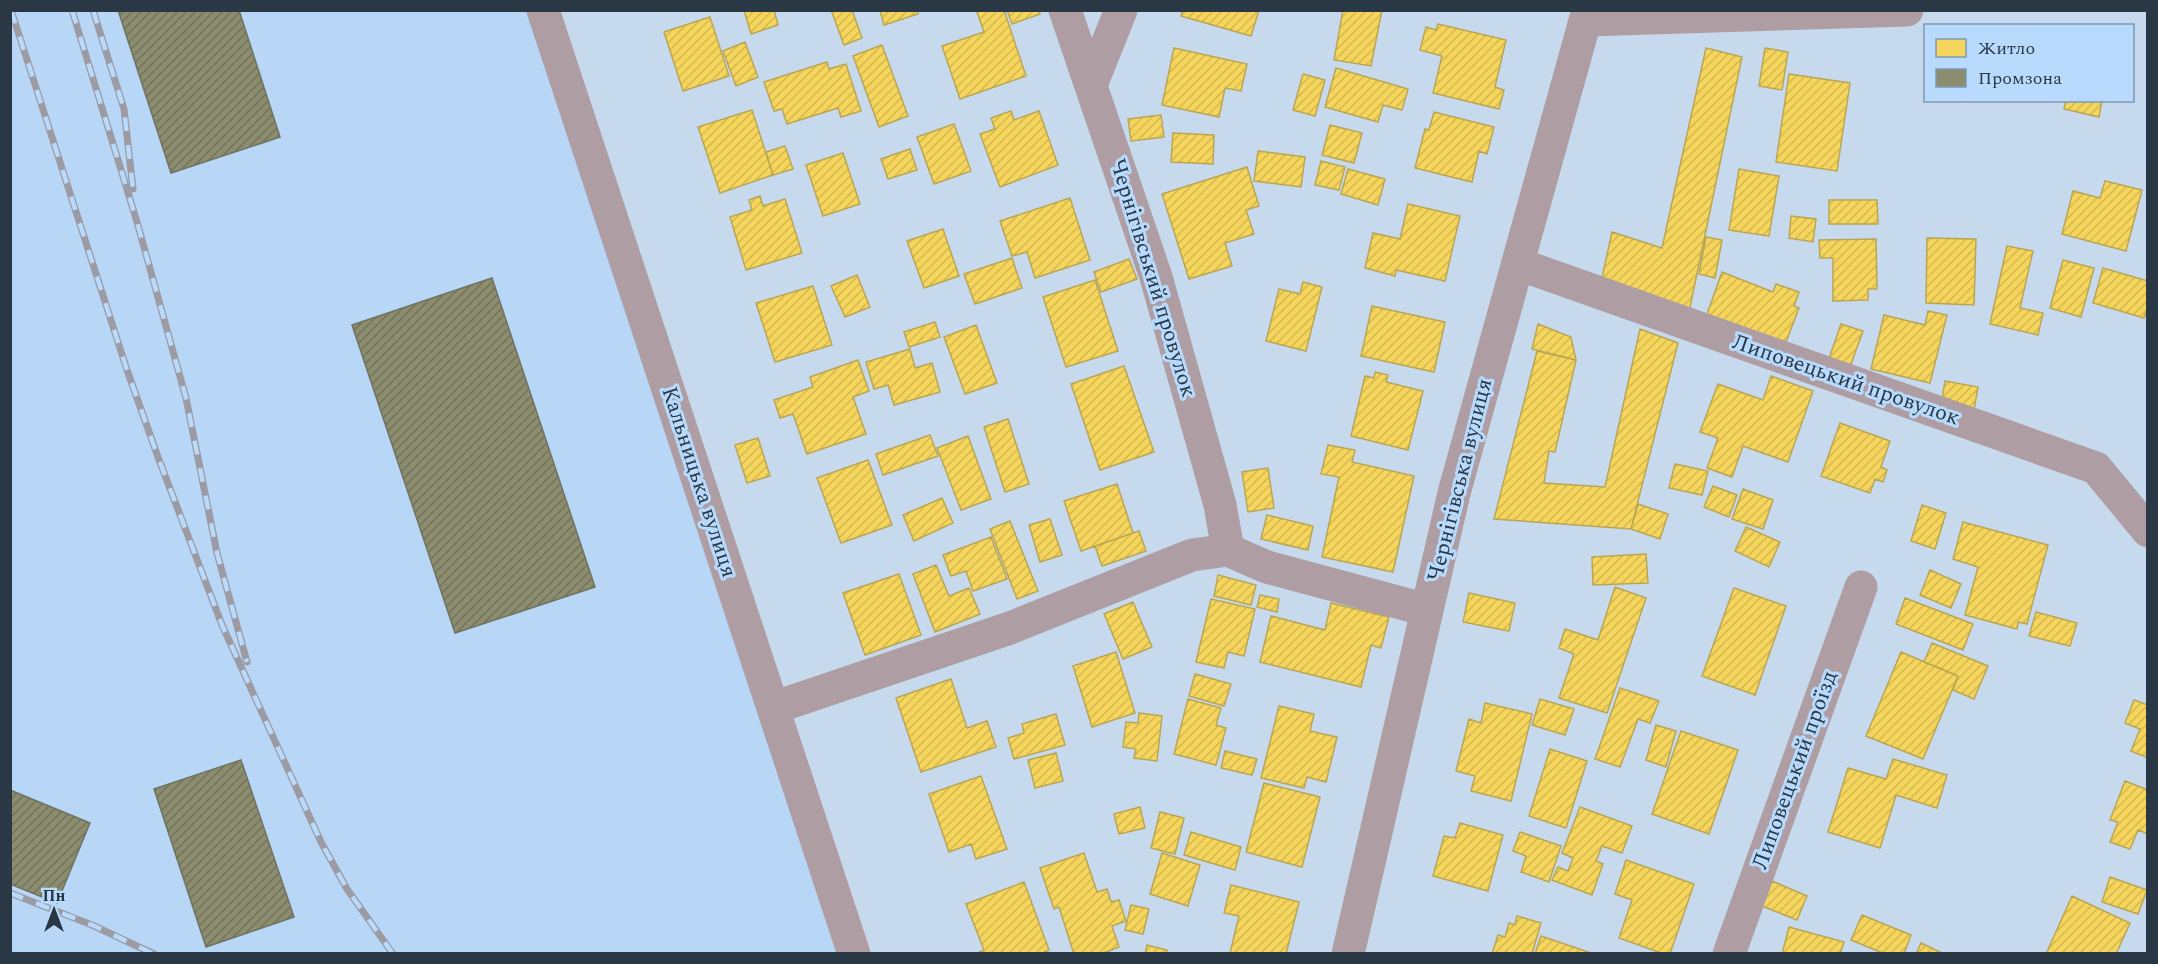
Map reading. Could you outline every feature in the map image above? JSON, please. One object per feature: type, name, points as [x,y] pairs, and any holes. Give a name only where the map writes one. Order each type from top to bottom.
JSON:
[{"type":"street","name":"Кальницька вулиця","points":[[543,10],[854,954]]},
{"type":"street","name":"Чернігівський провулок","points":[[1065,10],[1156,277],[1220,506],[1228,550]]},
{"type":"street","points":[[1091,85],[1121,10]]},
{"type":"street","points":[[1587,15],[1907,10]]},
{"type":"street","name":"Чернігівська вулиця","points":[[1348,954],[1454,493],[1587,15]]},
{"type":"street","name":"Липовецький провулок","points":[[1518,264],[2096,468],[2148,531]]},
{"type":"street","points":[[773,708],[1011,628],[1192,555],[1228,550],[1267,567],[1427,610]]},
{"type":"street","name":"Липовецький проїзд","points":[[1729,954],[1861,586]]},
{"type":"shaded area","points":[[10,11],[542,11],[853,953],[11,953]]},
{"type":"building: Житло","points":[[744,10],[774,10],[778,25],[751,34]]},
{"type":"building: Житло","points":[[831,10],[852,10],[862,38],[844,45]]},
{"type":"building: Житло","points":[[880,10],[917,10],[918,14],[884,25]]},
{"type":"building: Житло","points":[[1004,10],[1026,76],[960,99],[942,46],[984,32],[977,12]]},
{"type":"building: Житло","points":[[1007,10],[1039,10],[1040,14],[1012,24]]},
{"type":"building: Житло","points":[[1183,10],[1259,10],[1251,36],[1181,16]]},
{"type":"building: Житло","points":[[1343,10],[1382,10],[1371,66],[1334,60]]},
{"type":"building: Житло","points":[[710,17],[729,76],[683,91],[664,32]]},
{"type":"building: Житло","points":[[1438,24],[1506,40],[1495,87],[1504,90],[1499,109],[1433,93],[1442,56],[1420,50],[1426,27],[1436,30]]},
{"type":"building: Житло","points":[[745,42],[758,77],[736,86],[723,51]]},
{"type":"building: Житло","points":[[882,45],[908,116],[879,127],[853,56]]},
{"type":"building: Житло","points":[[1174,48],[1247,64],[1241,91],[1225,88],[1219,117],[1162,105]]},
{"type":"building: Житло","points":[[1706,48],[1742,57],[1688,317],[1600,287],[1612,232],[1662,248]]},
{"type":"building: Житло","points":[[1765,48],[1788,52],[1782,90],[1759,86]]},
{"type":"building: Житло","points":[[827,62],[829,69],[846,64],[861,111],[841,117],[838,108],[787,124],[782,109],[774,111],[764,82]]},
{"type":"building: Житло","points":[[1336,68],[1408,89],[1402,110],[1383,105],[1378,122],[1325,107]]},
{"type":"building: Житло","points":[[1303,74],[1325,80],[1315,116],[1293,110]]},
{"type":"building: Житло","points":[[1789,74],[1850,83],[1837,171],[1776,162]]},
{"type":"building: Житло","points":[[2066,102],[2102,102],[2099,117],[2064,109]]},
{"type":"building: Житло","points":[[752,110],[773,175],[720,193],[698,127]]},
{"type":"building: Житло","points":[[1011,111],[1014,120],[1039,111],[1058,165],[1000,187],[980,134],[995,129],[991,118]]},
{"type":"building: Житло","points":[[1434,112],[1494,127],[1487,154],[1479,151],[1472,182],[1415,168],[1425,129],[1429,130]]},
{"type":"building: Житло","points":[[1161,115],[1164,137],[1131,141],[1128,119]]},
{"type":"building: Житло","points":[[954,124],[971,171],[934,184],[917,137]]},
{"type":"building: Житло","points":[[1330,125],[1362,133],[1354,163],[1322,155]]},
{"type":"building: Житло","points":[[1173,133],[1214,135],[1213,164],[1171,162]]},
{"type":"building: Житло","points":[[785,146],[793,169],[773,175],[766,152]]},
{"type":"building: Житло","points":[[910,149],[917,170],[888,179],[881,159]]},
{"type":"building: Житло","points":[[1258,151],[1305,157],[1301,187],[1254,181]]},
{"type":"building: Житло","points":[[843,153],[860,204],[823,216],[806,165]]},
{"type":"building: Житло","points":[[1321,161],[1345,167],[1339,190],[1315,185]]},
{"type":"building: Житло","points":[[1247,167],[1259,206],[1246,210],[1254,234],[1225,243],[1232,266],[1189,279],[1162,194]]},
{"type":"building: Житло","points":[[1348,169],[1385,179],[1378,205],[1341,194]]},
{"type":"building: Житло","points":[[1739,169],[1779,176],[1769,236],[1729,230]]},
{"type":"building: Житло","points":[[2105,181],[2142,190],[2126,251],[2062,234],[2073,191],[2100,198]]},
{"type":"building: Житло","points":[[760,196],[763,206],[785,199],[802,253],[746,270],[730,217],[752,210],[749,200]]},
{"type":"building: Житло","points":[[1070,198],[1090,260],[1035,278],[1027,252],[1012,256],[1000,221]]},
{"type":"building: Житло","points":[[1829,200],[1877,200],[1878,224],[1829,224]]},
{"type":"building: Житло","points":[[1408,204],[1460,216],[1445,281],[1396,270],[1395,276],[1365,268],[1373,233],[1400,239]]},
{"type":"building: Житло","points":[[1791,216],[1816,219],[1813,242],[1789,238]]},
{"type":"building: Житло","points":[[943,229],[959,276],[924,288],[907,241]]},
{"type":"building: Житло","points":[[1706,237],[1722,240],[1715,278],[1699,274]]},
{"type":"building: Житло","points":[[1927,238],[1976,239],[1974,305],[1926,303]]},
{"type":"building: Житло","points":[[1876,239],[1877,289],[1868,289],[1868,300],[1833,301],[1833,258],[1820,258],[1819,240]]},
{"type":"building: Житло","points":[[2007,246],[2033,251],[2020,308],[2043,313],[2038,335],[1990,324]]},
{"type":"building: Житло","points":[[1012,258],[1022,288],[975,304],[964,274]]},
{"type":"building: Житло","points":[[1129,259],[1137,279],[1101,292],[1094,272]]},
{"type":"building: Житло","points":[[2063,260],[2094,268],[2081,317],[2050,308]]},
{"type":"building: Житло","points":[[2103,268],[2148,281],[2148,307],[2144,318],[2093,303]]},
{"type":"building: Житло","points":[[1722,272],[1773,292],[1776,284],[1799,292],[1794,306],[1799,308],[1784,347],[1706,317]]},
{"type":"building: Житло","points":[[857,275],[870,307],[845,317],[831,286]]},
{"type":"building: Житло","points":[[1095,280],[1118,351],[1066,367],[1043,297]]},
{"type":"building: Житло","points":[[1303,282],[1322,287],[1306,351],[1266,341],[1279,289],[1300,294]]},
{"type":"building: Житло","points":[[813,286],[832,345],[775,362],[756,303]]},
{"type":"building: Житло","points":[[1372,306],[1445,322],[1434,372],[1361,356]]},
{"type":"building: Житло","points":[[1928,311],[1947,315],[1930,383],[1871,369],[1884,315],[1925,325]]},
{"type":"building: Житло","points":[[935,322],[940,337],[909,347],[904,332]]},
{"type":"building: Житло","points":[[1538,324],[1571,337],[1576,360],[1532,349]]},
{"type":"building: Житло","points":[[1841,324],[1863,331],[1847,375],[1826,367]]},
{"type":"building: Житло","points":[[976,325],[997,383],[965,394],[944,337]]},
{"type":"building: Житло","points":[[1640,329],[1678,343],[1631,529],[1494,519],[1537,351],[1576,360],[1555,452],[1549,451],[1544,483],[1605,487]]},
{"type":"building: Житло","points":[[910,349],[915,368],[932,363],[940,392],[894,405],[888,385],[874,389],[866,362]]},
{"type":"building: Житло","points":[[858,360],[869,391],[853,397],[866,434],[807,454],[793,414],[780,418],[774,400],[813,387],[810,377]]},
{"type":"building: Житло","points":[[1124,366],[1154,452],[1100,470],[1071,384]]},
{"type":"building: Житло","points":[[1375,372],[1388,375],[1386,382],[1423,391],[1408,450],[1351,436],[1365,376],[1374,378]]},
{"type":"building: Житло","points":[[1771,376],[1813,391],[1788,462],[1743,446],[1732,477],[1707,468],[1718,438],[1700,432],[1718,384],[1763,400]]},
{"type":"building: Житло","points":[[1945,381],[1978,387],[1974,410],[1941,405]]},
{"type":"building: Житло","points":[[1008,419],[1029,484],[1005,492],[984,427]]},
{"type":"building: Житло","points":[[1840,423],[1890,441],[1881,467],[1887,470],[1883,482],[1875,479],[1870,493],[1821,476]]},
{"type":"building: Житло","points":[[930,435],[938,456],[883,475],[876,454]]},
{"type":"building: Житло","points":[[968,436],[991,499],[961,510],[937,448]]},
{"type":"building: Житло","points":[[758,438],[770,476],[747,483],[735,445]]},
{"type":"building: Житло","points":[[1328,445],[1355,450],[1352,462],[1414,476],[1393,572],[1322,557],[1339,477],[1321,474]]},
{"type":"building: Житло","points":[[868,460],[892,525],[841,543],[817,478]]},
{"type":"building: Житло","points":[[1675,464],[1708,471],[1702,495],[1669,488]]},
{"type":"building: Житло","points":[[1268,468],[1274,508],[1248,512],[1242,472]]},
{"type":"building: Житло","points":[[1117,484],[1133,533],[1081,551],[1064,501]]},
{"type":"building: Житло","points":[[1713,486],[1737,495],[1729,517],[1704,507]]},
{"type":"building: Житло","points":[[1743,489],[1773,500],[1763,529],[1732,519]]},
{"type":"building: Житло","points":[[942,498],[953,523],[914,541],[903,515]]},
{"type":"building: Житло","points":[[1638,504],[1668,514],[1660,539],[1631,529]]},
{"type":"building: Житло","points":[[1922,505],[1946,513],[1935,549],[1911,541]]},
{"type":"building: Житло","points":[[1267,515],[1313,526],[1308,550],[1261,539]]},
{"type":"building: Житло","points":[[1050,519],[1062,555],[1040,562],[1029,525]]},
{"type":"building: Житло","points":[[1010,521],[1038,591],[1017,599],[990,529]]},
{"type":"building: Житло","points":[[1963,522],[2048,545],[2027,624],[2018,622],[2017,629],[1965,615],[1978,567],[1953,559]]},
{"type":"building: Житло","points":[[1746,527],[1780,542],[1769,567],[1735,551]]},
{"type":"building: Житло","points":[[1139,531],[1146,551],[1102,566],[1095,546]]},
{"type":"building: Житло","points":[[991,537],[1007,579],[973,591],[966,571],[951,576],[943,555]]},
{"type":"building: Житло","points":[[1646,554],[1648,583],[1593,585],[1592,557]]},
{"type":"building: Житло","points":[[936,565],[949,596],[969,588],[980,614],[935,632],[913,574]]},
{"type":"building: Житло","points":[[1930,570],[1961,584],[1951,608],[1920,595]]},
{"type":"building: Житло","points":[[899,574],[921,635],[865,655],[843,593]]},
{"type":"building: Житло","points":[[1218,575],[1256,585],[1251,605],[1214,596]]},
{"type":"building: Житло","points":[[1615,587],[1646,598],[1607,713],[1559,698],[1574,654],[1559,648],[1565,629],[1598,640]]},
{"type":"building: Житло","points":[[1734,588],[1786,606],[1755,695],[1702,676]]},
{"type":"building: Житло","points":[[1469,593],[1515,603],[1509,631],[1463,622]]},
{"type":"building: Житло","points":[[1260,595],[1279,599],[1277,612],[1257,607]]},
{"type":"building: Житло","points":[[1905,598],[1973,624],[1963,650],[1896,624]]},
{"type":"building: Житло","points":[[1211,599],[1255,609],[1244,656],[1228,652],[1224,668],[1196,662]]},
{"type":"building: Житло","points":[[1133,602],[1152,647],[1123,659],[1104,614]]},
{"type":"building: Житло","points":[[1331,603],[1389,617],[1381,648],[1371,645],[1361,687],[1260,662],[1271,616],[1325,630]]},
{"type":"building: Житло","points":[[2036,612],[2077,623],[2070,646],[2029,636]]},
{"type":"building: Житло","points":[[1932,643],[1988,666],[1974,699],[1953,690],[1958,676],[1924,662]]},
{"type":"building: Житло","points":[[1116,652],[1135,713],[1092,727],[1073,666]]},
{"type":"building: Житло","points":[[1901,652],[1958,676],[1923,759],[1866,736]]},
{"type":"building: Житло","points":[[1195,674],[1231,684],[1224,706],[1189,696]]},
{"type":"building: Житло","points":[[951,679],[967,728],[987,721],[996,747],[921,772],[896,698]]},
{"type":"building: Житло","points":[[1620,688],[1659,701],[1650,723],[1638,719],[1620,767],[1595,759]]},
{"type":"building: Житло","points":[[1188,699],[1221,708],[1216,725],[1226,728],[1216,765],[1174,754]]},
{"type":"building: Житло","points":[[1540,699],[1574,709],[1565,735],[1532,725]]},
{"type":"building: Житло","points":[[2134,700],[2148,705],[2148,758],[2131,751],[2140,729],[2125,723]]},
{"type":"building: Житло","points":[[1485,703],[1532,714],[1511,801],[1471,791],[1475,776],[1456,771],[1469,719],[1481,723]]},
{"type":"building: Житло","points":[[1279,706],[1314,714],[1310,731],[1337,737],[1326,782],[1307,777],[1304,788],[1261,778]]},
{"type":"building: Житло","points":[[1139,713],[1162,716],[1157,761],[1134,758],[1136,749],[1123,747],[1126,722],[1138,723]]},
{"type":"building: Житло","points":[[1056,714],[1065,745],[1014,759],[1008,738],[1024,733],[1022,724]]},
{"type":"building: Житло","points":[[1656,725],[1676,731],[1666,767],[1646,760]]},
{"type":"building: Житло","points":[[1681,731],[1738,750],[1709,834],[1652,814]]},
{"type":"building: Житло","points":[[1550,749],[1587,761],[1566,828],[1529,816]]},
{"type":"building: Житло","points":[[1225,751],[1257,759],[1252,775],[1221,768]]},
{"type":"building: Житло","points":[[1056,753],[1063,781],[1035,788],[1028,760]]},
{"type":"building: Житло","points":[[1893,759],[1947,775],[1937,808],[1896,795],[1880,848],[1828,832],[1848,768],[1886,779]]},
{"type":"building: Житло","points":[[981,776],[1007,849],[976,859],[971,844],[949,852],[929,794]]},
{"type":"building: Житло","points":[[2125,781],[2148,790],[2148,834],[2138,830],[2130,849],[2110,842],[2118,822],[2110,820]]},
{"type":"building: Житло","points":[[1264,783],[1320,797],[1302,867],[1246,852]]},
{"type":"building: Житло","points":[[1140,807],[1145,828],[1119,834],[1114,814]]},
{"type":"building: Житло","points":[[1580,807],[1632,826],[1622,853],[1602,846],[1596,861],[1603,864],[1592,895],[1552,880],[1558,867],[1568,871],[1573,858],[1562,853]]},
{"type":"building: Житло","points":[[1160,812],[1184,818],[1175,854],[1151,848]]},
{"type":"building: Житло","points":[[1460,823],[1503,835],[1488,891],[1433,876],[1444,836],[1455,838]]},
{"type":"building: Житло","points":[[1191,832],[1241,847],[1235,870],[1184,855]]},
{"type":"building: Житло","points":[[1520,832],[1561,846],[1549,882],[1521,872],[1526,856],[1513,851]]},
{"type":"building: Житло","points":[[1084,853],[1097,892],[1107,889],[1111,902],[1119,900],[1126,921],[1112,926],[1119,947],[1101,954],[1074,954],[1059,907],[1054,909],[1040,868]]},
{"type":"building: Житло","points":[[1162,853],[1200,865],[1188,906],[1150,894]]},
{"type":"building: Житло","points":[[1626,860],[1694,884],[1670,954],[1619,938],[1632,900],[1615,894]]},
{"type":"building: Житло","points":[[2110,877],[2147,890],[2138,914],[2102,902]]},
{"type":"building: Житло","points":[[1772,881],[1807,896],[1797,920],[1762,906]]},
{"type":"building: Житло","points":[[1024,882],[1049,950],[1040,954],[975,954],[984,950],[966,904]]},
{"type":"building: Житло","points":[[1231,885],[1299,902],[1286,954],[1230,953],[1239,916],[1224,913]]},
{"type":"building: Житло","points":[[2072,896],[2130,923],[2116,954],[2046,954]]},
{"type":"building: Житло","points":[[1131,905],[1149,909],[1143,934],[1125,930]]},
{"type":"building: Житло","points":[[1862,915],[1911,935],[1904,954],[1885,954],[1851,940]]},
{"type":"building: Житло","points":[[1517,916],[1541,923],[1532,954],[1492,954],[1498,935],[1505,937],[1509,923],[1515,925]]},
{"type":"building: Житло","points":[[1789,927],[1844,942],[1840,954],[1782,954]]},
{"type":"building: Житло","points":[[1541,936],[1594,954],[1535,954]]},
{"type":"building: Житло","points":[[1921,943],[1944,954],[1916,954]]},
{"type":"building: Житло","points":[[1147,945],[1167,950],[1167,954],[1145,954]]},
{"type":"building: Промзона","points":[[118,10],[239,10],[280,137],[171,173]]},
{"type":"building: Промзона","points":[[492,278],[595,587],[455,633],[352,325]]},
{"type":"building: Промзона","points":[[241,760],[294,917],[206,947],[154,789]]},
{"type":"building: Промзона","points":[[10,790],[90,823],[57,903],[10,884]]},
{"type":"railway","points":[[11,10],[127,370],[222,625],[321,842],[347,889],[393,954]]},
{"type":"railway","points":[[72,10],[137,222],[186,398],[217,553],[247,662]]},
{"type":"railway","points":[[93,10],[124,109],[133,189]]},
{"type":"railway","points":[[10,893],[92,925],[154,954]]}]
